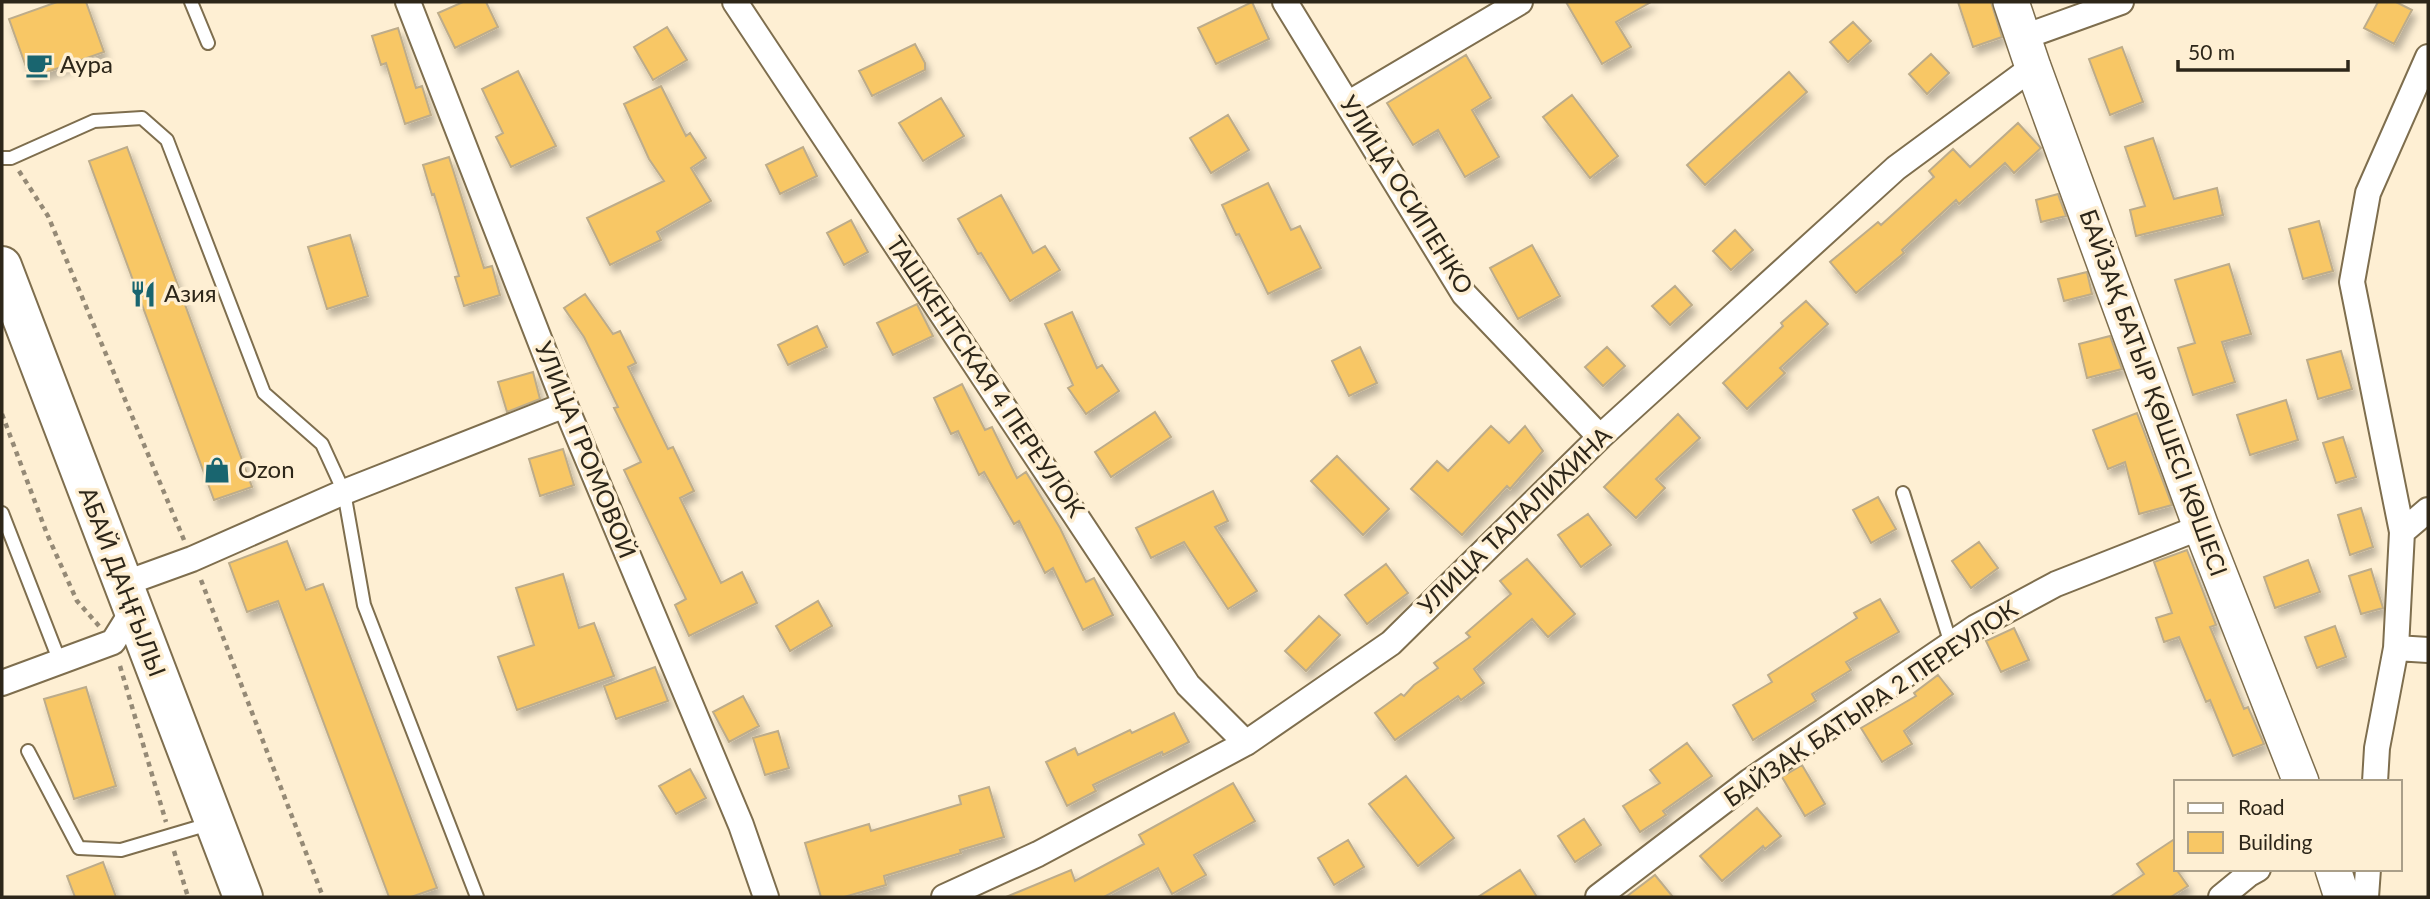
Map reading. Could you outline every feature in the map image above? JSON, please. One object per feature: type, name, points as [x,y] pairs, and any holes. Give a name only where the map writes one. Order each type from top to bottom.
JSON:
[{"type":"main road","name":"БАЙЗАҚ БАТЫР ҚӨШЕСІ КӨШЕСІ","points":[[2011,2],[2201,527],[2300,780]]},
{"type":"main road","name":"АБАЙ ДАҢҒЫЛЫ","points":[[2,266],[243,897]]},
{"type":"main road","points":[[2334,871],[2342,897]]},
{"type":"street","name":"УЛИЦА ГРОМОВОЙ","points":[[408,2],[565,405],[741,825],[766,897]]},
{"type":"street","name":"ТАШКЕНТСКАЯ 4 ПЕРЕУЛОК","points":[[735,2],[1188,685],[1246,743]]},
{"type":"street","name":"УЛИЦА ОСИПЕНКО","points":[[1286,2],[1464,294],[1600,436]]},
{"type":"street","points":[[1349,103],[1520,2]]},
{"type":"street","name":"УЛИЦА ТАЛАЛИХИНА","points":[[944,897],[1038,854],[1246,743],[1391,643],[1600,436],[2028,52],[2121,2]]},
{"type":"street","points":[[2375,780],[2377,748],[2396,648],[2402,532],[2352,282],[2368,192],[2428,57]]},
{"type":"street","points":[[2,682],[113,642],[128,597],[192,559],[344,492],[565,405]]},
{"type":"street","points":[[2402,532],[2428,510]]},
{"type":"street","name":"БАЙЗАК БАТЫРА 2 ПЕРЕУЛОК","points":[[1598,897],[1750,781],[1951,644],[2056,583],[2201,527]]},
{"type":"street","points":[[2396,648],[2428,650]]},
{"type":"street","points":[[2221,897],[2254,871]]},
{"type":"street","points":[[2366,897],[2368,871]]},
{"type":"lane","points":[[191,2],[208,43]]},
{"type":"lane","points":[[6,158],[94,121],[142,118],[167,140],[264,393],[322,444],[344,492],[364,605],[477,897]]},
{"type":"lane","points":[[1903,493],[1951,644]]},
{"type":"lane","points":[[2,513],[60,662]]},
{"type":"lane","points":[[28,751],[79,848],[121,850],[214,822]]},
{"type":"path","points":[[6,158],[48,216],[192,559],[323,897]]},
{"type":"building","points":[[57,2],[86,2],[104,52],[30,78],[9,19]]},
{"type":"building","points":[[463,2],[486,2],[498,27],[455,48],[438,13]]},
{"type":"building","points":[[1252,2],[1269,39],[1216,64],[1198,28]]},
{"type":"building","points":[[1566,2],[1651,2],[1616,22],[1631,47],[1602,64]]},
{"type":"building","points":[[1958,2],[1991,2],[2002,37],[1973,47]]},
{"type":"building","points":[[2378,2],[2396,2],[2412,10],[2394,44],[2364,28]]},
{"type":"building","points":[[1853,22],[1871,41],[1848,62],[1830,42]]},
{"type":"building","points":[[667,27],[687,60],[653,80],[634,47]]},
{"type":"building","points":[[398,28],[416,88],[422,86],[431,115],[405,124],[386,63],[381,65],[372,36]]},
{"type":"building","points":[[915,44],[925,63],[925,70],[872,96],[859,71]]},
{"type":"building","points":[[2122,47],[2143,102],[2110,115],[2089,59]]},
{"type":"building","points":[[1931,54],[1949,73],[1927,94],[1909,74]]},
{"type":"building","points":[[1466,55],[1491,98],[1472,110],[1499,157],[1465,177],[1438,130],[1413,145],[1387,103]]},
{"type":"building","points":[[518,71],[556,146],[511,167],[496,137],[503,133],[482,89]]},
{"type":"building","points":[[1789,72],[1807,92],[1705,185],[1687,165]]},
{"type":"building","points":[[661,86],[686,136],[690,133],[706,158],[691,168],[711,201],[657,232],[661,240],[610,265],[587,218],[664,181],[649,159],[624,104]]},
{"type":"building","points":[[1572,95],[1618,156],[1590,178],[1543,117]]},
{"type":"building","points":[[941,98],[964,136],[923,161],[899,123]]},
{"type":"building","points":[[1228,115],[1249,150],[1211,173],[1190,138]]},
{"type":"building","points":[[2018,123],[2041,148],[2014,173],[2005,163],[1959,204],[1956,200],[1902,250],[1904,253],[1856,293],[1830,262],[1878,222],[1881,225],[1934,177],[1929,171],[1953,149],[1970,167]]},
{"type":"building","points":[[2153,138],[2174,199],[2217,188],[2223,215],[2136,236],[2130,210],[2145,206],[2125,147]]},
{"type":"building","points":[[127,147],[252,487],[214,500],[89,161]]},
{"type":"building","points":[[803,147],[817,176],[780,194],[766,165]]},
{"type":"building","points":[[449,157],[484,268],[492,266],[500,295],[464,306],[455,277],[459,276],[423,165]]},
{"type":"building","points":[[1268,183],[1291,230],[1300,226],[1321,268],[1268,294],[1222,205]]},
{"type":"building","points":[[2058,194],[2066,216],[2041,222],[2036,200]]},
{"type":"building","points":[[1001,195],[1033,253],[1045,246],[1060,270],[1010,301],[958,219]]},
{"type":"building","points":[[851,220],[868,252],[844,265],[827,233]]},
{"type":"building","points":[[2319,221],[2333,271],[2303,279],[2289,229]]},
{"type":"building","points":[[1735,230],[1753,250],[1731,270],[1713,251]]},
{"type":"building","points":[[350,235],[368,296],[327,309],[308,247]]},
{"type":"building","points":[[1532,245],[1560,296],[1518,319],[1490,268]]},
{"type":"building","points":[[2229,264],[2251,334],[2222,342],[2235,382],[2193,395],[2178,348],[2195,343],[2175,280]]},
{"type":"building","points":[[2087,272],[2092,294],[2064,301],[2058,279]]},
{"type":"building","points":[[1675,286],[1692,305],[1670,325],[1652,306]]},
{"type":"building","points":[[585,294],[613,334],[620,331],[636,363],[628,367],[668,449],[673,447],[694,491],[680,498],[721,583],[742,572],[757,603],[689,636],[675,605],[686,599],[624,470],[641,462],[614,408],[618,407],[584,337],[564,308]]},
{"type":"building","points":[[1806,301],[1828,324],[1780,368],[1785,373],[1747,409],[1723,383]]},
{"type":"building","points":[[917,304],[933,336],[893,355],[877,323]]},
{"type":"building","points":[[1072,312],[1097,368],[1102,365],[1119,391],[1086,414],[1068,388],[1073,385],[1045,324]]},
{"type":"building","points":[[817,326],[827,347],[788,365],[778,345]]},
{"type":"building","points":[[2110,336],[2122,369],[2087,378],[2079,344]]},
{"type":"building","points":[[1360,347],[1377,383],[1349,396],[1332,361]]},
{"type":"building","points":[[1607,347],[1625,366],[1603,386],[1585,367]]},
{"type":"building","points":[[2341,351],[2352,389],[2318,399],[2307,360]]},
{"type":"building","points":[[533,372],[540,399],[507,412],[498,382]]},
{"type":"building","points":[[962,384],[985,430],[992,427],[1017,478],[1026,472],[1060,528],[1086,582],[1094,578],[1113,615],[1083,630],[1053,568],[1045,573],[1019,521],[1014,524],[984,472],[979,475],[958,431],[951,434],[934,398]]},
{"type":"building","points":[[2286,400],[2298,440],[2250,455],[2237,415]]},
{"type":"building","points":[[1155,412],[1171,437],[1111,477],[1095,452]]},
{"type":"building","points":[[2137,413],[2172,505],[2139,514],[2125,462],[2108,469],[2093,430]]},
{"type":"building","points":[[1678,414],[1700,438],[1656,479],[1665,488],[1636,518],[1604,487]]},
{"type":"building","points":[[1491,426],[1509,443],[1525,426],[1543,451],[1510,489],[1507,486],[1462,535],[1411,489],[1437,461],[1448,471]]},
{"type":"building","points":[[2343,437],[2356,477],[2336,483],[2323,443]]},
{"type":"building","points":[[563,449],[574,485],[540,496],[529,459]]},
{"type":"building","points":[[1337,456],[1389,509],[1363,535],[1311,481]]},
{"type":"building","points":[[1213,491],[1228,521],[1215,527],[1257,591],[1228,609],[1184,542],[1151,558],[1136,528]]},
{"type":"building","points":[[1878,497],[1896,529],[1871,543],[1853,510]]},
{"type":"building","points":[[2361,508],[2373,547],[2350,555],[2338,515]]},
{"type":"building","points":[[1588,514],[1611,545],[1581,567],[1558,535]]},
{"type":"building","points":[[287,541],[306,590],[323,584],[437,888],[411,897],[389,897],[278,601],[247,612],[229,563]]},
{"type":"building","points":[[1979,542],[1998,568],[1971,588],[1952,561]]},
{"type":"building","points":[[2187,550],[2216,625],[2210,627],[2244,709],[2248,707],[2264,744],[2233,756],[2210,700],[2206,702],[2179,637],[2164,642],[2156,618],[2172,613],[2154,562]]},
{"type":"building","points":[[1527,559],[1575,614],[1548,637],[1532,619],[1474,669],[1484,683],[1461,700],[1458,696],[1395,740],[1375,713],[1401,694],[1404,696],[1414,685],[1438,668],[1434,663],[1470,637],[1466,633],[1511,594],[1500,581]]},
{"type":"building","points":[[2308,560],[2320,592],[2275,608],[2264,577]]},
{"type":"building","points":[[1386,564],[1408,593],[1367,624],[1345,595]]},
{"type":"building","points":[[2371,569],[2383,608],[2361,614],[2349,576]]},
{"type":"building","points":[[563,574],[579,628],[594,623],[614,676],[517,710],[498,657],[534,645],[516,588]]},
{"type":"building","points":[[1880,599],[1899,632],[1846,662],[1851,670],[1812,694],[1816,701],[1753,740],[1733,705],[1772,682],[1768,675],[1857,618],[1854,613]]},
{"type":"building","points":[[818,601],[832,626],[790,651],[776,626]]},
{"type":"building","points":[[1319,616],[1340,635],[1306,671],[1285,651]]},
{"type":"building","points":[[2335,626],[2346,657],[2317,668],[2305,637]]},
{"type":"building","points":[[2014,628],[2029,660],[2001,672],[1986,641]]},
{"type":"building","points":[[655,667],[668,701],[616,719],[604,686]]},
{"type":"building","points":[[1938,675],[1953,694],[1904,731],[1912,744],[1882,762],[1861,728],[1916,696],[1914,693]]},
{"type":"building","points":[[86,687],[116,786],[74,799],[44,699]]},
{"type":"building","points":[[743,696],[759,726],[729,742],[713,712]]},
{"type":"building","points":[[1174,713],[1189,742],[1093,785],[1096,791],[1067,806],[1046,762],[1075,748],[1078,755]]},
{"type":"building","points":[[778,731],[789,768],[765,775],[753,738]]},
{"type":"building","points":[[1687,743],[1712,776],[1663,811],[1666,815],[1640,832],[1623,806],[1660,783],[1650,770]]},
{"type":"building","points":[[1802,765],[1825,804],[1805,816],[1782,777]]},
{"type":"building","points":[[690,769],[706,798],[676,814],[659,786]]},
{"type":"building","points":[[1406,776],[1454,838],[1418,866],[1369,804]]},
{"type":"building","points":[[1233,783],[1255,821],[1194,855],[1206,875],[1172,894],[1158,868],[1104,897],[1006,897],[1071,870],[1075,881],[1144,844],[1139,835]]},
{"type":"building","points":[[989,787],[1004,837],[884,876],[886,885],[844,897],[821,897],[805,843],[869,824],[871,831],[961,804],[959,796]]},
{"type":"building","points":[[1757,808],[1781,836],[1765,849],[1763,846],[1722,881],[1700,856]]},
{"type":"building","points":[[1584,819],[1601,845],[1575,862],[1558,836]]},
{"type":"building","points":[[2174,839],[2174,871],[2177,871],[2188,886],[2171,897],[2110,897],[2144,874],[2137,864]]},
{"type":"building","points":[[1348,840],[1364,867],[1334,885],[1318,858]]},
{"type":"building","points":[[103,862],[116,897],[75,897],[67,876]]},
{"type":"building","points":[[1520,870],[1537,897],[1478,897]]},
{"type":"building","points":[[1655,875],[1673,897],[1626,897]]},
{"type":"place","name":"Аура","points":[[39,65]]},
{"type":"place","name":"Азия","points":[[143,294]]},
{"type":"place","name":"Ozon","points":[[217,470]]}]
